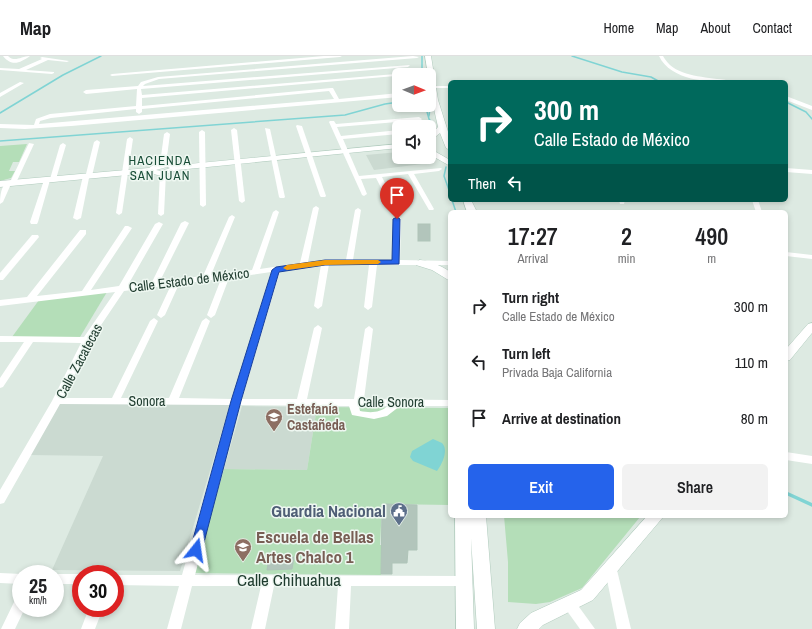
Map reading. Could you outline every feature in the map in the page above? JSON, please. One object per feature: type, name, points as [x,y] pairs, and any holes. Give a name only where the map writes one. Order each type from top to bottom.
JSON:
[{"type":"street","points":[[5,56],[10,62],[16,62],[28,56]]},
{"type":"street","points":[[112,75],[340,56]]},
{"type":"street","points":[[428,56],[430,68]]},
{"type":"street","points":[[661,56],[663,62],[672,71],[719,80]]},
{"type":"street","points":[[140,118],[138,97],[139,88],[143,83],[158,78],[417,57]]},
{"type":"street","points":[[38,58],[67,61],[41,72]]},
{"type":"street","points":[[314,58],[337,100]]},
{"type":"street","points":[[19,71],[47,59]]},
{"type":"street","points":[[377,61],[390,76]]},
{"type":"street","points":[[225,65],[237,109]]},
{"type":"street","points":[[86,92],[408,66]]},
{"type":"street","points":[[0,69],[52,73]]},
{"type":"street","points":[[335,72],[341,80]]},
{"type":"street","points":[[138,97],[390,76]]},
{"type":"street","points":[[16,82],[29,83]]},
{"type":"street","points":[[0,95],[22,83]]},
{"type":"street","points":[[436,87],[448,87]]},
{"type":"street","points":[[36,126],[38,120],[50,116],[330,89]]},
{"type":"street","points":[[0,126],[36,126],[140,118],[392,96]]},
{"type":"street","points":[[788,99],[812,108]]},
{"type":"street","points":[[436,103],[442,127],[448,140]]},
{"type":"street","points":[[364,194],[332,123],[419,119]]},
{"type":"street","points":[[299,126],[322,196]]},
{"type":"street","points":[[436,134],[442,127]]},
{"type":"street","points":[[267,129],[282,197]]},
{"type":"street","points":[[234,130],[242,201]]},
{"type":"street","points":[[202,132],[203,205]]},
{"type":"street","points":[[339,138],[392,133]]},
{"type":"street","points":[[163,164],[167,134]]},
{"type":"street","points":[[119,213],[130,139]]},
{"type":"street","points":[[77,218],[97,142]]},
{"type":"street","points":[[436,142],[448,144]]},
{"type":"street","points":[[0,202],[7,183],[31,144]]},
{"type":"street","points":[[34,222],[63,145]]},
{"type":"street","points":[[436,149],[448,146]]},
{"type":"street","points":[[7,183],[151,170],[156,173],[163,173],[170,172],[175,168],[392,147]]},
{"type":"street","points":[[436,154],[448,163]]},
{"type":"street","points":[[151,170],[153,167],[163,164],[170,164],[175,168]]},
{"type":"street","points":[[357,178],[439,169]]},
{"type":"street","points":[[788,170],[812,172]]},
{"type":"street","points":[[410,172],[431,208]]},
{"type":"street","points":[[160,214],[163,173]]},
{"type":"street","points":[[378,176],[395,209]]},
{"type":"street","points":[[303,265],[316,208]]},
{"type":"street","points":[[349,262],[358,210]]},
{"type":"street","points":[[255,273],[276,212]]},
{"type":"street","points":[[206,278],[232,217]]},
{"type":"street","points":[[396,262],[397,219]]},
{"type":"street","points":[[156,284],[186,223]]},
{"type":"street","name":"Calle Zacatecas","points":[[0,500],[58,400],[87,340],[122,288],[159,224]]},
{"type":"street","points":[[86,292],[128,228]]},
{"type":"street","points":[[30,299],[83,232]]},
{"type":"street","points":[[0,278],[35,237]]},
{"type":"street","points":[[788,254],[812,257]]},
{"type":"street","points":[[318,306],[325,262]]},
{"type":"street","name":"Calle Estado de México","points":[[0,302],[255,273],[325,262],[420,262],[448,264]]},
{"type":"street","points":[[368,307],[373,262]]},
{"type":"street","points":[[420,262],[432,265],[444,271],[448,276]]},
{"type":"street","points":[[174,629],[236,401],[276,270]]},
{"type":"street","points":[[173,401],[226,276]]},
{"type":"street","points":[[115,401],[176,282]]},
{"type":"street","points":[[788,355],[812,326]]},
{"type":"street","points":[[300,402],[318,328]]},
{"type":"street","points":[[369,329],[356,402],[356,413],[374,417],[390,411],[398,402]]},
{"type":"street","points":[[0,339],[87,340]]},
{"type":"street","points":[[0,385],[30,340]]},
{"type":"street","name":"Sonora","points":[[58,400],[236,401]]},
{"type":"street","name":"Calle Sonora","points":[[236,401],[448,403]]},
{"type":"street","points":[[788,456],[812,460]]},
{"type":"street","points":[[463,518],[465,629]]},
{"type":"street","points":[[478,518],[486,629]]},
{"type":"street","points":[[526,629],[537,618],[587,595],[611,570],[654,518]]},
{"type":"street","points":[[611,570],[624,629]]},
{"type":"street","points":[[0,578],[12,578]]},
{"type":"street","name":"Calle Chihuahua","points":[[124,580],[463,581]]},
{"type":"street","points":[[258,629],[269,580]]},
{"type":"street","points":[[342,629],[345,581]]},
{"type":"street","points":[[569,604],[588,629]]},
{"type":"street","points":[[8,629],[14,617]]},
{"type":"street","points":[[88,629],[93,617]]},
{"type":"shaded area","points":[[392,153],[392,164],[422,164],[374,170],[366,155]]},
{"type":"shaded area","points":[[58,403],[230,404],[180,571],[124,571],[124,565],[72,565],[72,570],[64,570],[64,565],[54,565],[103,456],[29,455]]},
{"type":"shaded area","name":"Estefanía Castañeda","points":[[242,406],[317,407],[307,470],[224,469]]},
{"type":"green space","points":[[27,144],[19,162],[13,162],[9,171],[15,171],[11,178],[0,181],[0,146]]},
{"type":"green space","points":[[107,292],[80,337],[12,337],[39,300]]},
{"type":"green space","points":[[317,407],[448,408],[448,505],[385,504],[382,506],[380,545],[386,545],[382,550],[381,575],[194,573],[224,469],[307,470]]},
{"type":"green space","points":[[504,518],[639,518],[582,588],[550,602],[536,604],[508,602],[508,562]]},
{"type":"water","points":[[433,439],[442,443],[445,449],[443,461],[437,471],[413,461],[410,457],[412,451]]},
{"type":"building","points":[[418,224],[430,224],[430,241],[418,241]]},
{"type":"building","name":"Guardia Nacional","points":[[385,504],[417,505],[417,550],[408,550],[407,563],[392,563],[392,574],[381,574],[382,506]]},
{"type":"building","points":[[269,557],[294,557],[292,569],[267,570]]},
{"type":"waterway","points":[[0,113],[63,75],[101,56]]},
{"type":"waterway","points":[[422,56],[422,68]]},
{"type":"waterway","points":[[572,56],[622,72],[651,77],[656,80]]},
{"type":"waterway","points":[[0,141],[345,115],[392,103]]},
{"type":"waterway","points":[[788,103],[806,112],[812,119]]},
{"type":"waterway","points":[[427,112],[430,120]]},
{"type":"waterway","points":[[429,116],[430,112]]},
{"type":"waterway","points":[[446,167],[444,176],[448,187]]},
{"type":"waterway","points":[[453,202],[455,210]]},
{"type":"waterway","points":[[788,494],[812,505]]},
{"type":"slow traffic","points":[[287,268],[325,262],[378,262]]},
{"type":"place","name":"Estefanía Castañeda","points":[[274,432]]},
{"type":"place","name":"Guardia Nacional","points":[[399,526]]},
{"type":"place","name":"Escuela de Bellas Artes Chalco 1","points":[[243,562]]},
{"type":"district","name":"HACIENDA SAN JUAN","points":[[160,168]]},
{"type":"route","points":[[196,550],[236,401],[276,270],[325,262],[396,262],[397,219]]}]
